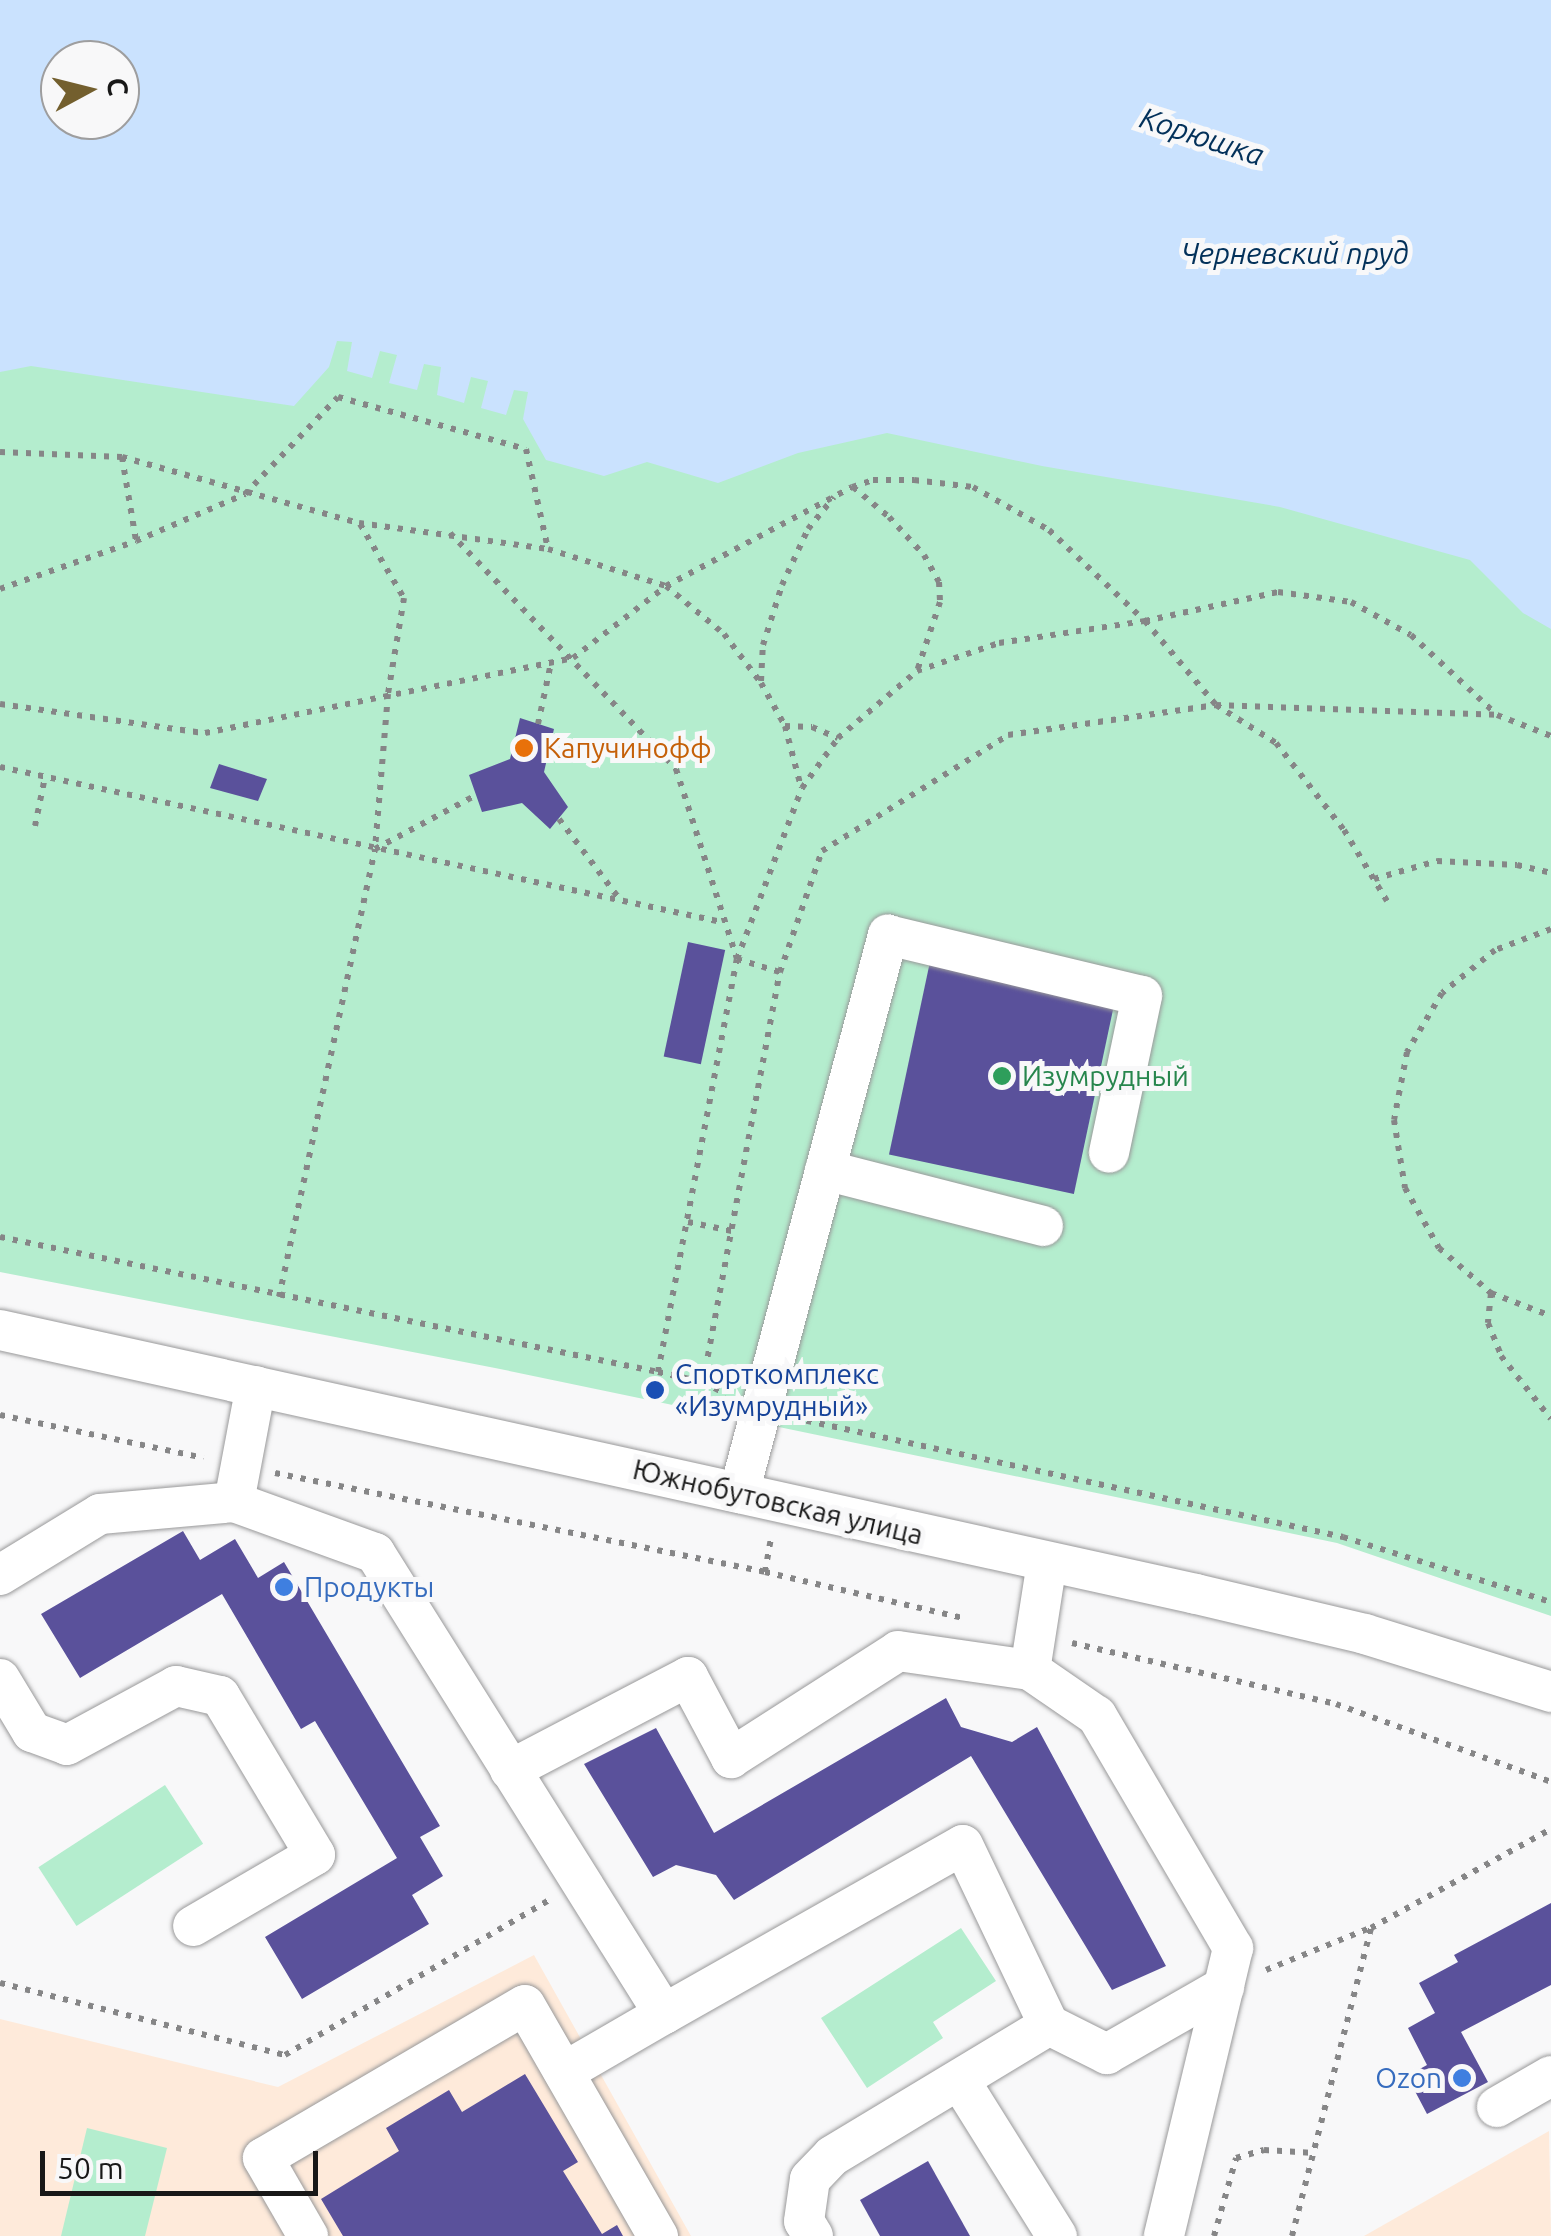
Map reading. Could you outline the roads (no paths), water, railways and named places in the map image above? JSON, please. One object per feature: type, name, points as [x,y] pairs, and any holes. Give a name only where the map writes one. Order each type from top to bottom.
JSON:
[{"type":"street","points":[[739,1493],[888,935],[1142,996],[1109,1153]]},
{"type":"street","points":[[825,1170],[1044,1226]]},
{"type":"street","name":"Южнобутовская улица","points":[[0,1330],[1365,1634],[1551,1692]]},
{"type":"street","points":[[238,1484],[256,1386]]},
{"type":"street","points":[[0,1575],[100,1514],[238,1484],[375,1553],[664,2014]]},
{"type":"street","points":[[1033,1652],[1047,1562]]},
{"type":"street","points":[[510,1770],[688,1676],[731,1758],[898,1651],[1033,1652],[1097,1716],[1233,1948],[1164,2236]]},
{"type":"street","points":[[0,1680],[32,1732],[68,1745],[176,1686],[220,1696],[315,1855],[193,1926]]},
{"type":"street","points":[[564,2072],[962,1845],[1050,2025],[1107,2054],[1224,1987]]},
{"type":"street","points":[[308,2236],[263,2158],[525,2005],[658,2236]]},
{"type":"street","points":[[813,2236],[804,2221],[810,2179],[832,2156],[1050,2025]]},
{"type":"street","points":[[1497,2107],[1551,2076]]},
{"type":"street","points":[[960,2081],[1057,2236]]},
{"type":"water","name":"Черневский пруд","points":[[0,0],[1551,0],[1551,629],[1523,613],[1470,560],[1280,507],[1042,466],[887,433],[798,453],[718,483],[647,462],[604,476],[546,460],[523,419],[528,392],[514,390],[506,415],[481,408],[488,381],[471,377],[464,403],[437,395],[441,367],[424,364],[417,390],[389,383],[397,355],[380,351],[372,378],[347,371],[352,342],[337,341],[329,367],[294,406],[31,366],[0,372]]},
{"type":"place","name":"Капучинофф","points":[[524,748]]},
{"type":"place","name":"Изумрудный","points":[[1002,1076]]},
{"type":"place","name":"Спорткомплекс «Изумрудный»","points":[[655,1390]]},
{"type":"place","name":"Продукты","points":[[284,1587]]},
{"type":"place","name":"Ozon","points":[[1462,2078]]},
{"type":"water label","name":"Корюшка","points":[[1202,136]]}]
